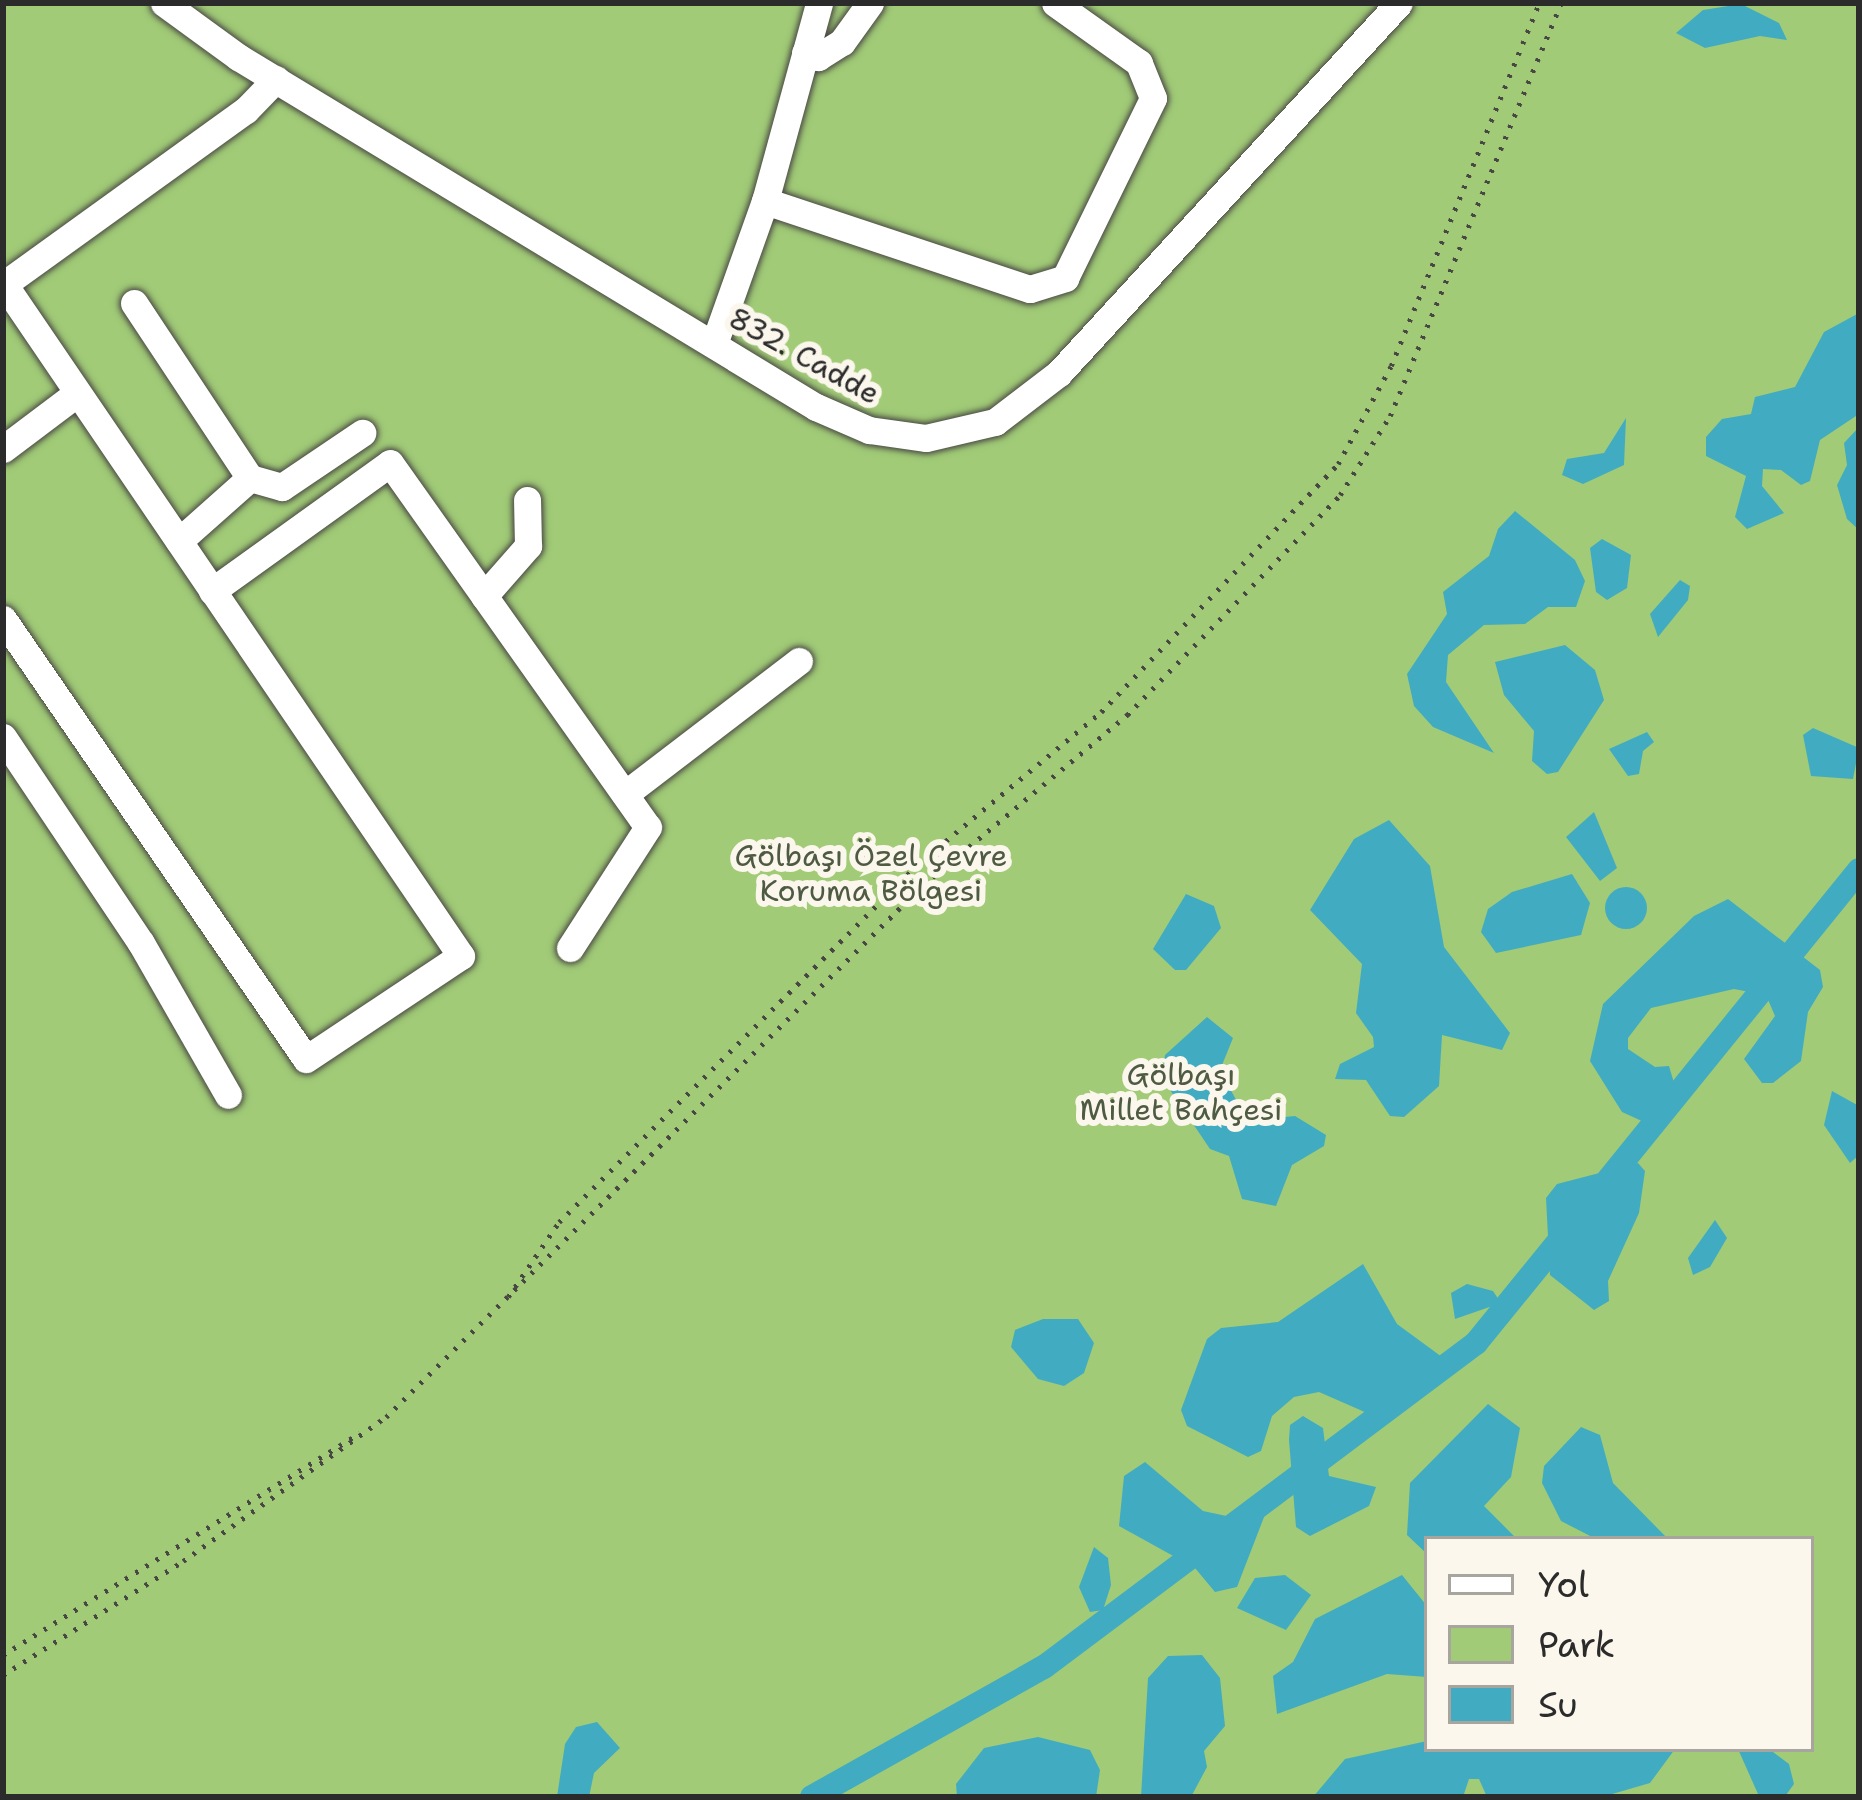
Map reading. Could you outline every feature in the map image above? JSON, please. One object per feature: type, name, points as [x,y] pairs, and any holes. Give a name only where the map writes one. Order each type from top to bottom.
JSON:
[{"type":"street","name":"832. Cadde","points":[[164,3],[276,80],[714,344],[869,430],[926,438],[995,422],[1059,373],[1399,3]]},
{"type":"street","points":[[714,344],[764,201],[819,3]]},
{"type":"street","points":[[805,53],[818,57],[842,42],[870,3]]},
{"type":"street","points":[[764,201],[1030,289],[1065,278],[1153,98],[1139,63],[1055,3]]},
{"type":"street","points":[[3,619],[306,1059],[461,956],[4,284],[246,110],[276,80]]},
{"type":"street","points":[[134,303],[250,478],[282,488],[362,433]]},
{"type":"street","points":[[3,449],[76,394]]},
{"type":"street","points":[[212,591],[390,463],[649,827],[570,948]]},
{"type":"street","points":[[179,542],[250,478]]},
{"type":"street","points":[[484,596],[528,546],[527,500]]},
{"type":"street","points":[[625,794],[799,661]]},
{"type":"street","points":[[3,737],[141,943],[228,1095]]},
{"type":"path","points":[[506,1302],[559,1222],[918,864],[1144,671],[1338,464],[1385,380],[1539,3]]},
{"type":"path","points":[[3,1675],[183,1561],[386,1417],[923,885],[1127,715],[1340,495],[1390,416],[1562,3]]},
{"type":"path","points":[[3,1655],[386,1417]]},
{"type":"green space","name":"Gölbaşı Millet Bahçesi","points":[[3,3],[1859,3],[1859,1797],[3,1797]]},
{"type":"water","points":[[1741,4],[1779,23],[1787,40],[1760,36],[1705,48],[1676,33],[1703,10]]},
{"type":"water","points":[[1859,313],[1859,414],[1820,440],[1810,481],[1801,485],[1781,470],[1763,469],[1762,486],[1784,513],[1747,529],[1735,517],[1746,476],[1706,456],[1706,437],[1722,419],[1751,414],[1755,397],[1795,387],[1824,332]]},
{"type":"water","points":[[1626,418],[1624,465],[1583,484],[1562,475],[1567,459],[1604,453]]},
{"type":"water","points":[[1859,427],[1859,530],[1847,519],[1837,485],[1847,465],[1844,443]]},
{"type":"water","points":[[1515,511],[1575,560],[1585,581],[1576,607],[1548,607],[1525,624],[1484,625],[1448,655],[1446,682],[1494,753],[1433,727],[1414,706],[1407,674],[1447,614],[1443,592],[1489,556],[1498,529]]},
{"type":"water","points":[[1602,539],[1631,555],[1627,588],[1607,600],[1596,592],[1590,548]]},
{"type":"water","points":[[1680,580],[1690,586],[1688,600],[1658,637],[1650,614]]},
{"type":"water","points":[[1565,645],[1595,670],[1604,700],[1558,772],[1547,774],[1532,761],[1534,731],[1504,695],[1495,662]]},
{"type":"water","points":[[1813,728],[1859,748],[1853,779],[1811,776],[1803,735]]},
{"type":"water","points":[[1647,732],[1654,742],[1643,751],[1639,774],[1628,776],[1609,749]]},
{"type":"water","points":[[1594,812],[1617,868],[1600,881],[1566,837]]},
{"type":"water","points":[[1389,820],[1430,866],[1444,947],[1510,1033],[1502,1050],[1442,1035],[1439,1086],[1404,1117],[1390,1116],[1366,1080],[1335,1079],[1340,1064],[1374,1047],[1373,1037],[1356,1013],[1362,964],[1310,910],[1354,839]]},
{"type":"water","points":[[1572,874],[1590,903],[1581,935],[1496,953],[1481,932],[1488,909],[1512,892]]},
{"type":"water","points":[[1626,887],[1641,893],[1647,908],[1641,923],[1626,929],[1611,923],[1605,908],[1611,893]]},
{"type":"water","points":[[1186,894],[1214,906],[1221,928],[1186,970],[1175,970],[1153,949]]},
{"type":"water","points":[[1728,899],[1820,970],[1823,987],[1808,1012],[1801,1061],[1773,1083],[1762,1083],[1744,1059],[1775,1016],[1766,995],[1734,989],[1651,1008],[1628,1038],[1628,1049],[1655,1067],[1669,1066],[1677,1093],[1668,1120],[1644,1122],[1622,1112],[1590,1061],[1603,1004],[1694,916]]},
{"type":"water","points":[[1207,1017],[1233,1038],[1220,1070],[1241,1109],[1255,1120],[1295,1116],[1326,1135],[1324,1146],[1292,1165],[1276,1206],[1242,1199],[1229,1156],[1210,1149],[1162,1078],[1165,1055]]},
{"type":"water","points":[[1832,1091],[1859,1106],[1859,1155],[1850,1163],[1824,1125]]},
{"type":"water","points":[[1638,1163],[1645,1171],[1639,1213],[1608,1281],[1609,1301],[1594,1310],[1550,1275],[1546,1198],[1557,1184]]},
{"type":"water","points":[[1715,1220],[1727,1238],[1710,1267],[1693,1275],[1688,1258]]},
{"type":"water","points":[[1363,1264],[1397,1324],[1442,1357],[1439,1371],[1367,1413],[1319,1392],[1294,1397],[1272,1416],[1261,1451],[1248,1457],[1187,1426],[1181,1410],[1207,1339],[1221,1328],[1278,1322]]},
{"type":"water","points":[[1467,1284],[1493,1291],[1501,1303],[1455,1319],[1451,1293]]},
{"type":"water","points":[[1043,1319],[1078,1319],[1094,1343],[1084,1373],[1064,1386],[1038,1379],[1011,1347],[1015,1330]]},
{"type":"water","points":[[1488,1404],[1520,1428],[1511,1477],[1484,1506],[1514,1536],[1424,1536],[1424,1551],[1407,1535],[1410,1483]]},
{"type":"water","points":[[1303,1416],[1323,1428],[1329,1476],[1376,1487],[1369,1506],[1310,1536],[1296,1527],[1289,1440],[1290,1425]]},
{"type":"water","points":[[1581,1427],[1600,1435],[1613,1483],[1665,1536],[1590,1536],[1561,1521],[1542,1483],[1544,1466]]},
{"type":"water","points":[[1145,1462],[1203,1511],[1236,1518],[1259,1506],[1266,1512],[1237,1587],[1215,1592],[1195,1568],[1119,1526],[1124,1476]]},
{"type":"water","points":[[1094,1547],[1108,1558],[1111,1585],[1103,1610],[1090,1612],[1079,1587]]},
{"type":"water","points":[[1285,1575],[1311,1595],[1286,1630],[1237,1608],[1255,1578]]},
{"type":"water","points":[[1402,1575],[1424,1602],[1424,1677],[1387,1674],[1277,1714],[1273,1676],[1293,1662],[1315,1619]]},
{"type":"water","points":[[1202,1655],[1220,1678],[1225,1726],[1204,1751],[1207,1767],[1191,1797],[1141,1797],[1148,1678],[1168,1656]]},
{"type":"water","points":[[597,1722],[620,1748],[594,1773],[589,1797],[557,1797],[565,1744],[576,1727]]},
{"type":"water","points":[[1038,1737],[1090,1750],[1100,1770],[1096,1797],[957,1797],[956,1784],[984,1748]]},
{"type":"water","points":[[1424,1742],[1424,1752],[1673,1752],[1650,1783],[1602,1797],[1487,1797],[1479,1779],[1469,1779],[1463,1797],[1313,1797],[1345,1759]]},
{"type":"water","points":[[1739,1752],[1773,1752],[1789,1764],[1794,1784],[1786,1795],[1758,1794]]},
{"type":"waterway","points":[[1604,1185],[1859,870]]},
{"type":"waterway","points":[[812,1797],[1044,1667],[1476,1343],[1567,1231]]},
{"type":"park label","name":"Gölbaşı Özel Çevre Koruma Bölgesi","points":[[871,873]]}]
